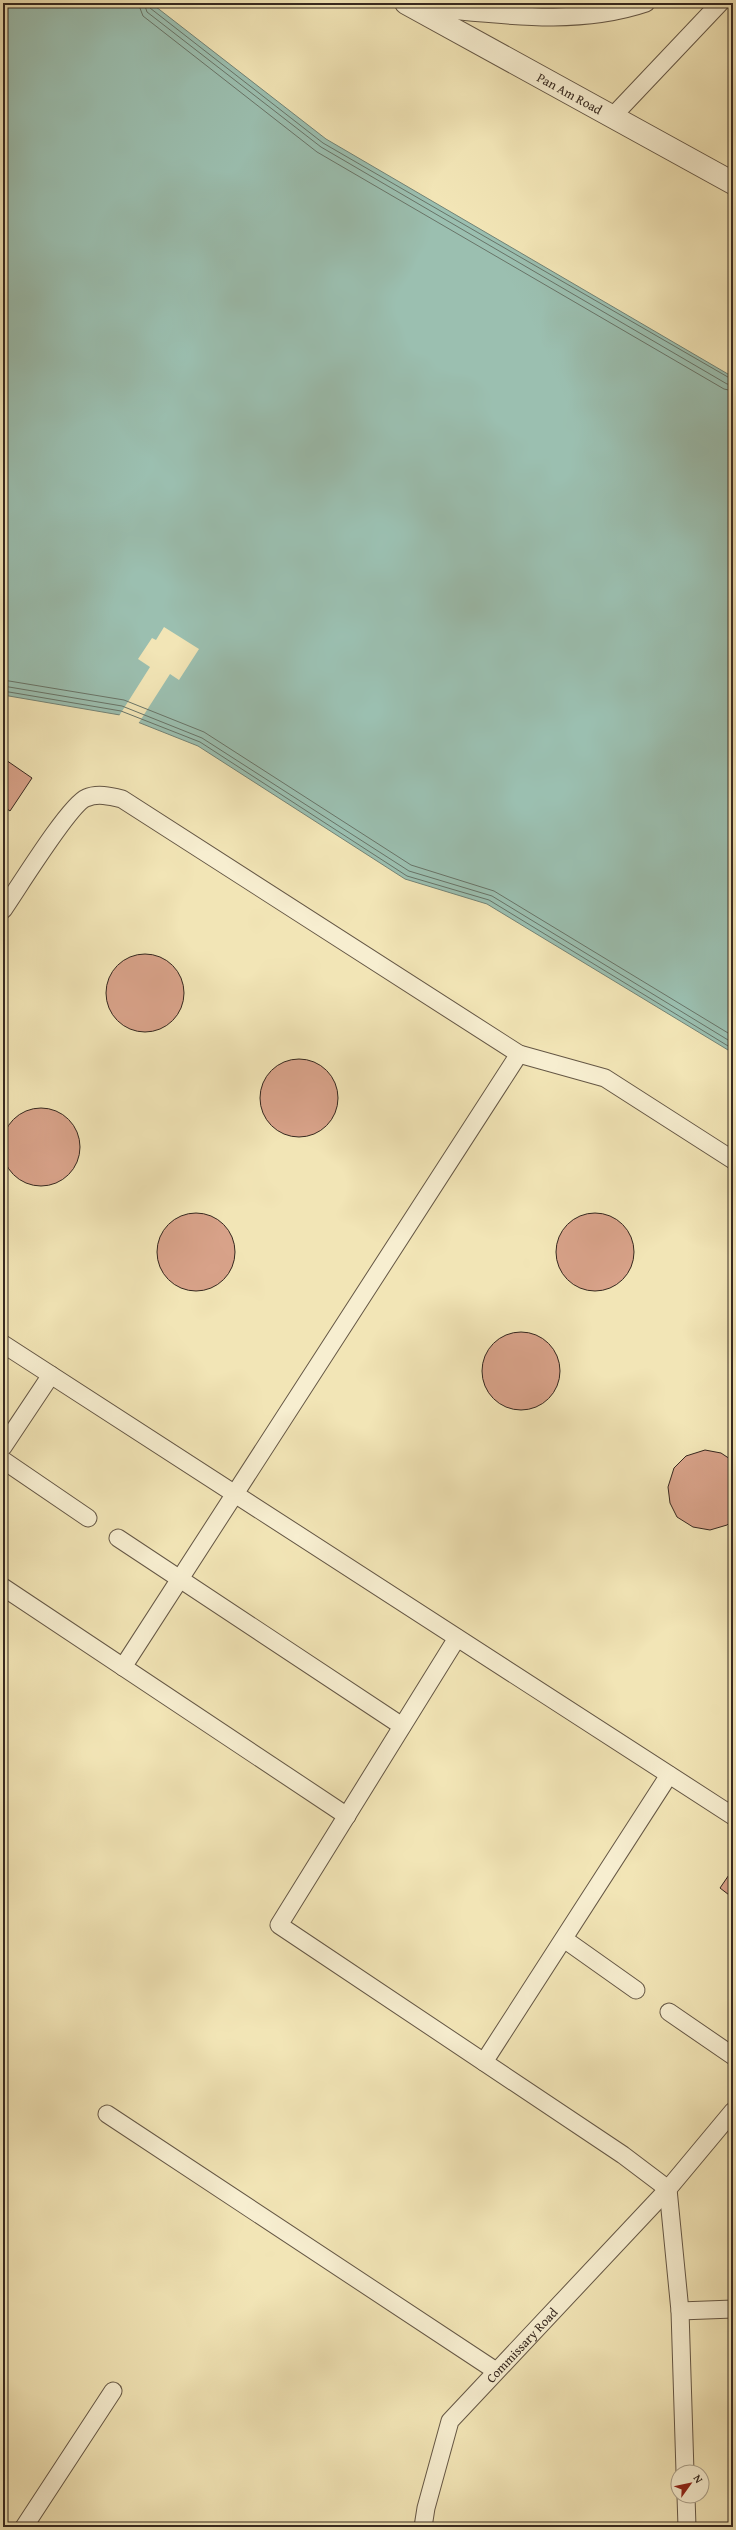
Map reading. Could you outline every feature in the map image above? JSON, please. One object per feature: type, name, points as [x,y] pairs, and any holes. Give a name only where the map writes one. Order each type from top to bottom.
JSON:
[{"type":"street","name":"Pan Am Road","points":[[410,5],[733,183]]},
{"type":"lane","points":[[410,5],[556,18],[586,17],[646,3]]},
{"type":"lane","points":[[612,117],[720,3]]},
{"type":"lane","points":[[3,910],[70,812],[85,798],[102,794],[122,799],[519,1054],[605,1078],[733,1160]]},
{"type":"lane","points":[[123,1667],[519,1054]]},
{"type":"lane","points":[[3,1344],[733,1816]]},
{"type":"lane","points":[[3,1447],[51,1375]]},
{"type":"lane","points":[[3,1460],[88,1518]]},
{"type":"lane","points":[[118,1538],[402,1726]]},
{"type":"lane","points":[[3,1587],[347,1816]]},
{"type":"lane","points":[[457,1638],[279,1925],[623,2155],[668,2189],[680,2311],[685,2464]]},
{"type":"lane","points":[[484,2062],[670,1775]]},
{"type":"lane","points":[[564,1939],[636,1990]]},
{"type":"lane","points":[[669,2012],[733,2056]]},
{"type":"lane","name":"Commissary Road","points":[[423,2527],[426,2508],[450,2421],[668,2189],[733,2110]]},
{"type":"lane","points":[[107,2114],[496,2371]]},
{"type":"lane","points":[[680,2311],[733,2309]]},
{"type":"lane","points":[[24,2527],[113,2391]]},
{"type":"lane","points":[[686,2504],[687,2527]]},
{"type":"water","points":[[3,3],[151,3],[326,139],[733,377],[733,1053],[487,904],[405,879],[198,746],[120,715],[3,695]]},
{"type":"pier","points":[[164,627],[199,649],[179,680],[170,674],[138,724],[119,716],[150,667],[138,659],[152,638],[156,640]]},
{"type":"building","points":[[3,758],[32,778],[10,811],[3,806]]},
{"type":"building","points":[[137,954],[153,954],[167,960],[178,971],[184,985],[184,1001],[178,1015],[167,1026],[153,1032],[137,1032],[123,1026],[112,1015],[106,1001],[106,985],[112,971],[123,960]]},
{"type":"building","points":[[291,1059],[307,1059],[321,1065],[332,1076],[338,1090],[338,1106],[332,1120],[321,1131],[307,1137],[291,1137],[277,1131],[266,1120],[260,1106],[260,1090],[266,1076],[277,1065]]},
{"type":"building","points":[[41,1108],[56,1111],[69,1119],[77,1132],[80,1147],[77,1162],[69,1175],[56,1183],[41,1186],[26,1183],[13,1175],[5,1162],[2,1147],[5,1132],[13,1119],[26,1111]]},
{"type":"building","points":[[188,1213],[204,1213],[218,1219],[229,1230],[235,1244],[235,1260],[229,1274],[218,1285],[204,1291],[188,1291],[174,1285],[163,1274],[157,1260],[157,1244],[163,1230],[174,1219]]},
{"type":"building","points":[[587,1213],[603,1213],[617,1219],[628,1230],[634,1244],[634,1260],[628,1274],[617,1285],[603,1291],[587,1291],[573,1285],[562,1274],[556,1260],[556,1244],[562,1230],[573,1219]]},
{"type":"building","points":[[521,1332],[536,1335],[549,1343],[557,1356],[560,1371],[557,1386],[549,1399],[536,1407],[521,1410],[506,1407],[493,1399],[485,1386],[482,1371],[485,1356],[493,1343],[506,1335]]},
{"type":"building","points":[[705,1450],[721,1453],[733,1461],[733,1519],[727,1525],[710,1530],[693,1527],[677,1517],[670,1503],[668,1487],[674,1468],[686,1456]]},
{"type":"building","points":[[733,1869],[733,1898],[720,1888]]}]
